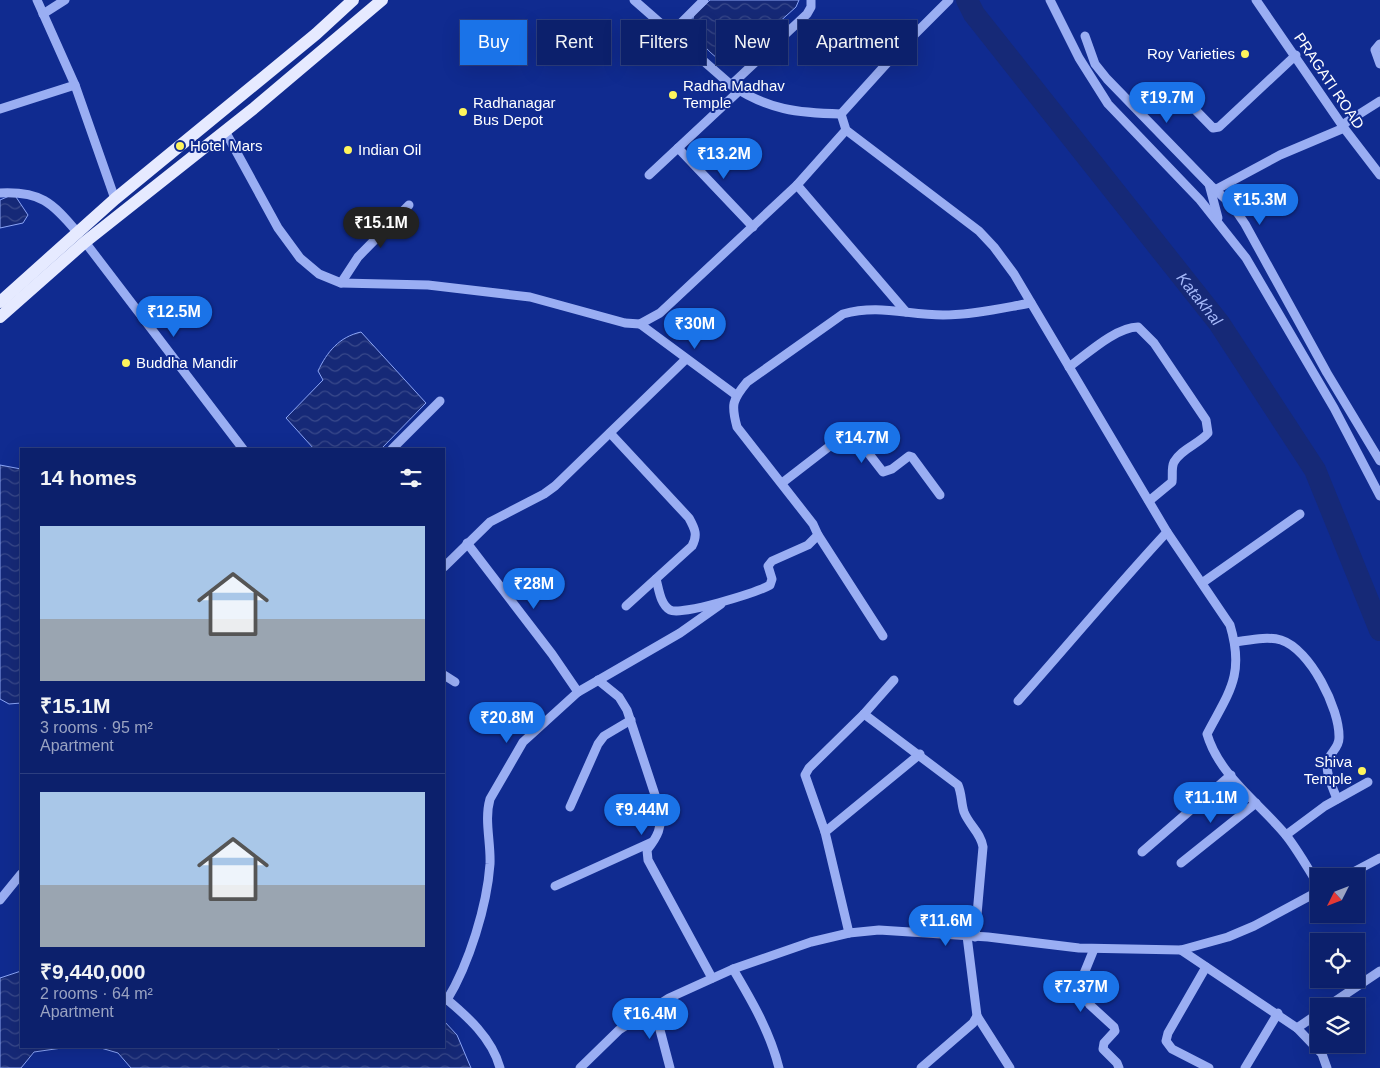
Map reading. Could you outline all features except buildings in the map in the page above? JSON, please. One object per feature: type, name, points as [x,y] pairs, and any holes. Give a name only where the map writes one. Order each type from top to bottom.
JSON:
[{"type":"main road","points":[[0,317],[81,237],[115,199],[316,34],[353,0]]},
{"type":"main road","points":[[0,302],[81,237],[225,131],[382,0]]},
{"type":"street","points":[[37,0],[75,85],[115,199]]},
{"type":"street","points":[[43,14],[65,0]]},
{"type":"street","points":[[634,0],[658,20]]},
{"type":"street","points":[[684,20],[704,0]]},
{"type":"street","points":[[731,85],[807,14],[812,7],[811,0]]},
{"type":"street","points":[[706,63],[739,91],[770,106],[800,113],[841,114],[898,51],[949,0]]},
{"type":"street","points":[[1050,0],[1079,58],[1108,104],[1220,223],[1246,258],[1334,408],[1380,496]]},
{"type":"street","name":"PRAGATI ROAD","points":[[1256,0],[1296,55],[1343,127],[1380,176]]},
{"type":"street","points":[[1085,36],[1095,64],[1107,79],[1232,206],[1256,241],[1327,373],[1380,461]]},
{"type":"street","points":[[1380,44],[1375,50],[1380,64]]},
{"type":"street","points":[[1176,90],[1213,128],[1219,127],[1296,55]]},
{"type":"street","points":[[0,109],[75,85]]},
{"type":"street","points":[[649,175],[739,91]]},
{"type":"street","points":[[1212,187],[1280,154],[1343,127],[1380,101]]},
{"type":"street","points":[[841,114],[846,130],[979,231],[1014,274],[1168,532],[1230,625],[1235,642],[1237,667],[1233,686],[1206,734],[1211,750],[1231,775],[1286,835],[1310,872]]},
{"type":"street","points":[[225,131],[278,228],[300,258],[319,274],[342,283],[473,289],[530,297],[625,323],[640,324],[660,313],[753,227],[797,185],[846,130]]},
{"type":"street","points":[[678,148],[753,227]]},
{"type":"street","points":[[797,185],[907,312]]},
{"type":"street","points":[[1212,187],[1220,223]]},
{"type":"street","points":[[0,192],[24,192],[39,197],[56,209],[81,237],[242,448]]},
{"type":"street","points":[[342,283],[358,257],[409,205]]},
{"type":"street","points":[[883,636],[818,535],[813,524],[737,427],[732,409],[736,395],[746,382],[843,314],[859,309],[878,308],[907,312],[966,314],[1031,303]]},
{"type":"street","points":[[640,324],[736,395]]},
{"type":"street","points":[[1069,367],[1119,332],[1129,327],[1138,327],[1154,343],[1206,420],[1208,433],[1204,439],[1180,455],[1172,468],[1172,482],[1149,501]]},
{"type":"street","points":[[445,566],[490,522],[544,494],[555,486],[686,359]]},
{"type":"street","points":[[393,448],[440,402]]},
{"type":"street","points":[[782,483],[848,432],[859,440],[883,472],[892,469],[909,456],[912,457],[940,495]]},
{"type":"street","points":[[610,433],[677,504],[695,529],[696,539],[692,546],[626,606]]},
{"type":"street","points":[[1202,583],[1300,514]]},
{"type":"street","points":[[1018,700],[1084,628],[1122,580],[1168,532]]},
{"type":"street","points":[[656,579],[662,600],[671,610],[679,612],[728,600],[770,585],[772,579],[768,566],[772,561],[808,545],[818,535]]},
{"type":"street","points":[[467,543],[552,654],[578,692]]},
{"type":"street","points":[[500,1068],[497,1055],[487,1040],[446,998],[471,947],[487,885],[490,852],[487,808],[490,799],[523,742],[578,692],[680,633],[728,600]]},
{"type":"street","points":[[1235,642],[1271,639],[1282,641],[1292,646],[1311,663],[1334,712],[1338,730],[1338,745],[1329,758],[1327,766],[1337,799]]},
{"type":"street","points":[[445,676],[454,682]]},
{"type":"street","points":[[598,680],[619,697],[631,720],[660,810],[662,825],[647,850],[648,860],[712,978]]},
{"type":"street","points":[[849,933],[826,832],[805,775],[809,768],[864,714],[894,680]]},
{"type":"street","points":[[864,714],[958,784],[962,794],[964,812],[982,839],[984,847],[971,936],[977,1016],[1010,1068]]},
{"type":"street","points":[[570,807],[598,744],[604,736],[631,720]]},
{"type":"street","points":[[826,832],[920,754]]},
{"type":"street","points":[[1142,852],[1231,775]]},
{"type":"street","points":[[1286,835],[1337,799],[1368,782]]},
{"type":"street","points":[[1181,863],[1256,803]]},
{"type":"street","points":[[555,886],[654,841]]},
{"type":"street","points":[[1361,868],[1380,858]]},
{"type":"street","points":[[0,900],[20,876]]},
{"type":"street","points":[[580,1068],[619,1030],[654,1007],[733,969],[811,942],[849,933],[879,930],[971,936],[1094,949],[1181,950],[1228,938],[1310,896]]},
{"type":"street","points":[[1094,949],[1083,976],[1080,991],[1090,1005],[1114,1027],[1116,1032],[1104,1043],[1103,1049],[1117,1063],[1119,1068]]},
{"type":"street","points":[[1181,950],[1297,1028],[1322,1054],[1327,1068]]},
{"type":"street","points":[[1206,967],[1168,1033],[1166,1041],[1172,1049],[1209,1068]]},
{"type":"street","points":[[733,969],[762,1019],[779,1068]]},
{"type":"street","points":[[1340,998],[1380,970]]},
{"type":"street","points":[[654,1007],[670,1068]]},
{"type":"street","points":[[1245,1068],[1278,1014]]},
{"type":"street","points":[[923,1067],[973,1023],[977,1016]]},
{"type":"street","points":[[1297,1028],[1310,1019]]},
{"type":"water","points":[[710,0],[799,0],[796,7],[782,20],[716,20],[716,57],[706,48],[706,20],[692,20],[694,15]]},
{"type":"water","points":[[14,194],[28,215],[23,223],[0,228],[0,200]]},
{"type":"water","points":[[361,332],[426,403],[382,448],[313,448],[286,418],[323,380],[318,371],[325,358],[335,346],[353,334]]},
{"type":"water","points":[[0,465],[20,469],[20,703],[9,704],[0,699]]},
{"type":"water","points":[[20,971],[20,1048],[62,1048],[34,1052],[21,1068],[0,1068],[0,978]]},
{"type":"water","points":[[445,1022],[457,1035],[471,1068],[131,1068],[118,1053],[101,1048],[445,1048]]},
{"type":"waterway","name":"Katakhal","points":[[967,0],[974,14],[1219,323],[1315,470],[1380,630]]},
{"type":"place","name":"Roy Varieties","points":[[1245,54]]},
{"type":"place","name":"Radha Madhav Temple","points":[[673,95]]},
{"type":"place","name":"Radhanagar Bus Depot","points":[[463,112]]},
{"type":"place","name":"Hotel Mars","points":[[180,146]]},
{"type":"place","name":"Indian Oil","points":[[348,150]]},
{"type":"place","name":"Buddha Mandir","points":[[126,363]]},
{"type":"place","name":"Shiva Temple","points":[[1362,771]]}]
